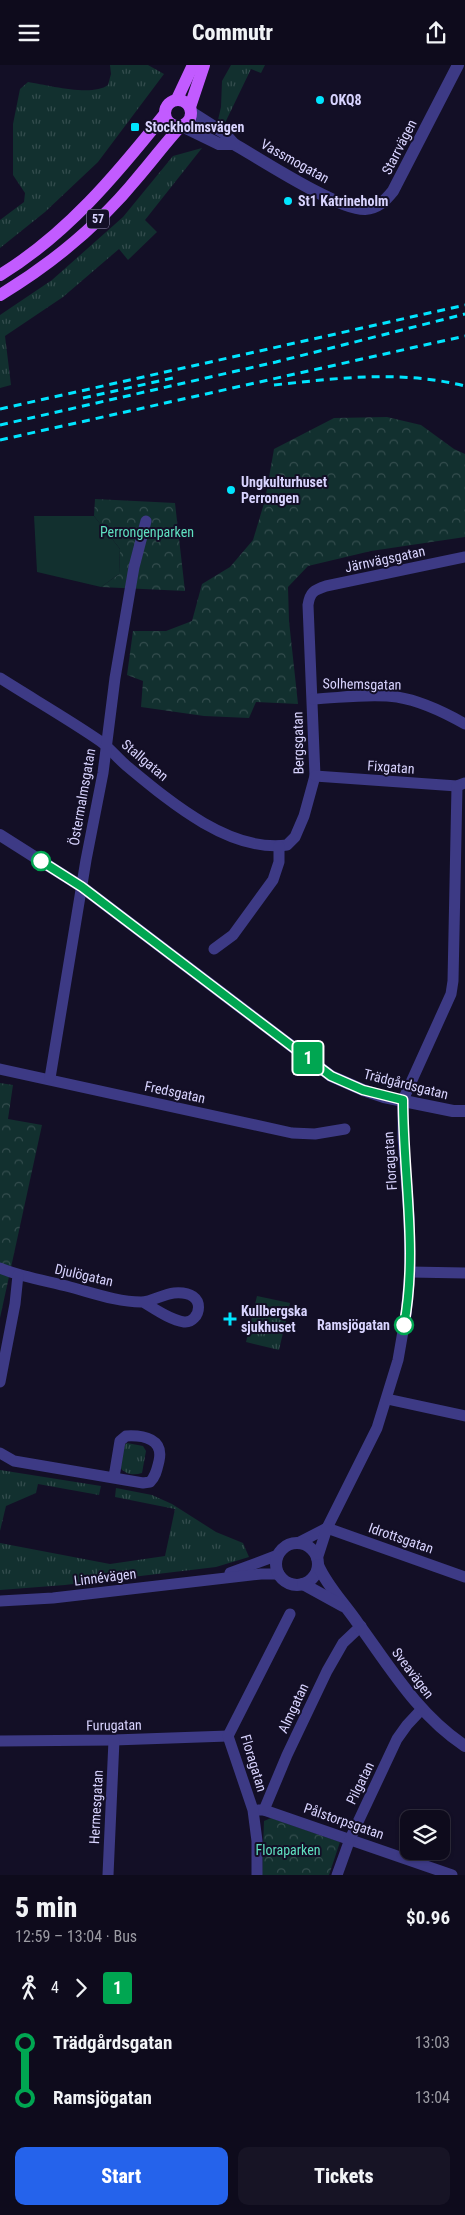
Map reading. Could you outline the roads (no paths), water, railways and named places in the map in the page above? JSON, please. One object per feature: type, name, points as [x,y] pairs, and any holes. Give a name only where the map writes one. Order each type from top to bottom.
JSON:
[{"type":"main road","name":"57","points":[[0,275],[42,245],[95,197],[120,170],[164,115],[166,106],[177,99],[193,65]]},
{"type":"main road","name":"57","points":[[0,295],[47,264],[83,235],[139,176],[166,141],[189,120],[204,65]]},
{"type":"main road","points":[[177,99],[182,100],[191,109]]},
{"type":"main road","points":[[164,115],[169,123],[182,126]]},
{"type":"street","name":"Starrvägen","points":[[342,203],[364,209],[384,202],[393,191],[458,65]]},
{"type":"street","name":"Vassmogatan","points":[[191,109],[224,133],[234,144],[342,203]]},
{"type":"street","name":"Vassmogatan","points":[[182,126],[219,144],[234,144]]},
{"type":"street","name":"Östermalmsgatan","points":[[50,1079],[106,747],[115,678],[134,567],[146,521]]},
{"type":"street","name":"Järnvägsgatan","points":[[312,592],[326,586],[465,557]]},
{"type":"street","name":"Bergsgatan","points":[[279,846],[287,845],[295,837],[304,816],[315,776],[308,605],[312,592]]},
{"type":"street","name":"Stallgatan","points":[[0,678],[106,747],[175,805],[194,818],[243,839],[264,845],[279,846]]},
{"type":"street","name":"Solhemsgatan","points":[[313,699],[397,697],[426,705],[465,724]]},
{"type":"street","name":"Fixgatan","points":[[315,776],[461,785]]},
{"type":"street","name":"Floragatan","points":[[318,1562],[327,1528],[369,1448],[387,1399],[398,1360],[405,1323],[410,1272],[409,1217],[403,1137],[403,1100],[451,994],[461,785]]},
{"type":"street","name":"Trädgårdsgatan","points":[[0,835],[82,887],[331,1076],[363,1090],[453,1111],[465,1111]]},
{"type":"street","points":[[214,949],[233,935],[273,880],[279,862],[279,846]]},
{"type":"street","name":"Fredsgatan","points":[[0,1069],[292,1133],[315,1134],[345,1129]]},
{"type":"street","name":"Djulögatan","points":[[0,1268],[18,1275],[143,1303]]},
{"type":"street","points":[[410,1272],[465,1273]]},
{"type":"street","points":[[0,1382],[15,1304],[18,1275]]},
{"type":"street","points":[[387,1399],[465,1416]]},
{"type":"street","points":[[0,1453],[14,1461],[114,1477],[150,1482],[157,1471],[160,1455],[156,1442],[151,1439],[126,1436],[120,1441],[114,1477]]},
{"type":"street","points":[[298,1543],[311,1548],[318,1562],[313,1578],[303,1584],[288,1583],[279,1574],[276,1566],[278,1555],[284,1547],[298,1543],[327,1528]]},
{"type":"street","name":"Idrottsgatan","points":[[327,1528],[465,1577]]},
{"type":"street","name":"Linnévägen","points":[[215,1579],[278,1555]]},
{"type":"street","name":"Sveavägen","points":[[318,1562],[329,1585],[348,1608],[398,1681],[421,1710],[440,1728],[465,1746]]},
{"type":"street","name":"Linnévägen","points":[[0,1601],[52,1598],[261,1574],[279,1574]]},
{"type":"street","name":"Sveavägen","points":[[303,1584],[348,1608]]},
{"type":"street","name":"Floragatan","points":[[257,1875],[259,1810],[228,1736],[290,1614]]},
{"type":"street","name":"Almgatan","points":[[259,1810],[327,1671],[343,1643],[361,1626]]},
{"type":"street","name":"Pilgatan","points":[[337,1875],[350,1839],[397,1739],[421,1710]]},
{"type":"street","name":"Furugatan","points":[[0,1741],[228,1736]]},
{"type":"street","name":"Hermesgatan","points":[[108,1875],[114,1740]]},
{"type":"street","name":"Pålstorpsgatan","points":[[259,1810],[350,1839],[452,1875]]},
{"type":"railway","points":[[0,409],[465,305]]},
{"type":"railway","points":[[0,425],[276,362],[465,314]]},
{"type":"railway","points":[[0,440],[465,336]]},
{"type":"railway","points":[[274,385],[346,378],[394,377],[441,381],[465,386]]},
{"type":"railway","points":[[83,398],[173,378]]},
{"type":"place","name":"OKQ8","points":[[320,100]]},
{"type":"place","name":"Stockholmsvägen","points":[[135,127]]},
{"type":"place","name":"St1 Katrineholm","points":[[288,201]]},
{"type":"place","name":"Ungkulturhuset Perrongen","points":[[231,490]]},
{"type":"place","name":"Kullbergska sjukhuset","points":[[230,1319]]},
{"type":"place","name":"Ramsjögatan","points":[[404,1325]]},
{"type":"park label","name":"Perrongenparken","points":[[147,532]]},
{"type":"park label","name":"Floraparken","points":[[288,1850]]}]
